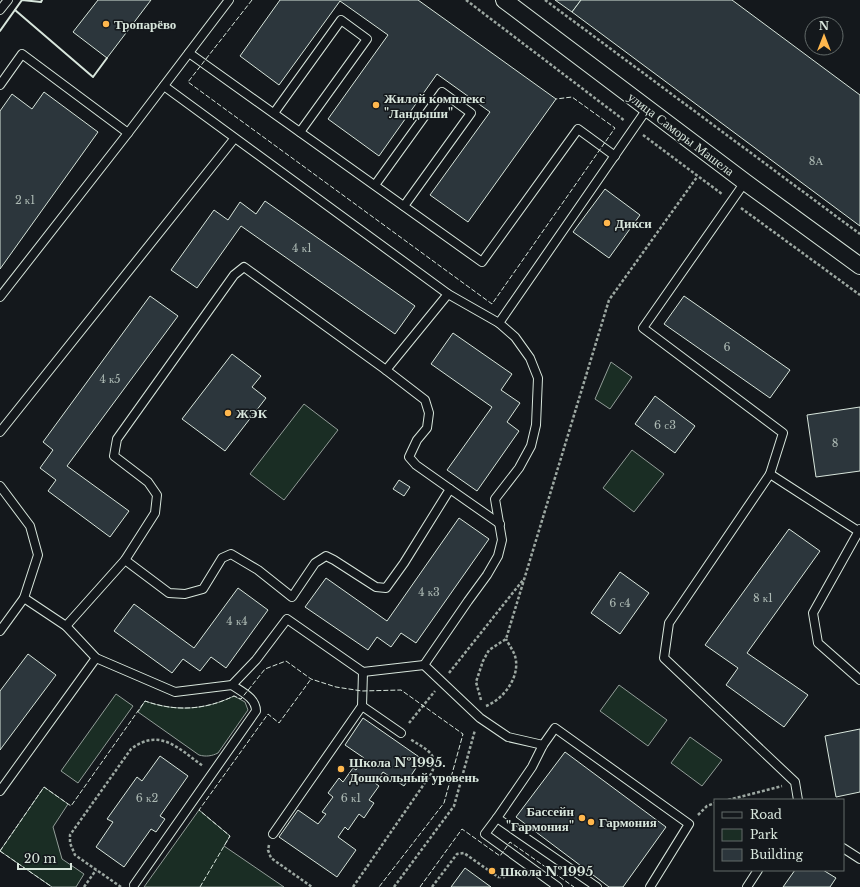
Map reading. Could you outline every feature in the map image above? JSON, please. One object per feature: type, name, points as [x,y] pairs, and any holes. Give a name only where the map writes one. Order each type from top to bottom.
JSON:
[{"type":"street","name":"улица Саморы Машела","points":[[504,0],[647,109],[860,266]]},
{"type":"lane","points":[[0,10],[8,0]]},
{"type":"lane","points":[[0,297],[128,133],[228,0]]},
{"type":"lane","points":[[274,113],[341,20],[357,31],[367,39],[300,132]]},
{"type":"lane","points":[[189,53],[482,262],[578,129],[615,156]]},
{"type":"lane","points":[[0,85],[22,54],[128,133]]},
{"type":"lane","points":[[24,598],[66,626],[96,658],[175,692],[232,685],[256,660],[287,619],[363,672],[424,665],[468,601],[488,575],[498,556],[502,540],[495,498],[519,468],[531,446],[536,425],[538,378],[530,358],[515,337],[499,323],[448,294],[164,86]]},
{"type":"lane","points":[[375,186],[442,92],[471,113],[404,206]]},
{"type":"lane","points":[[499,323],[647,109]]},
{"type":"lane","points":[[0,432],[234,138]]},
{"type":"lane","points":[[745,182],[643,328],[783,433],[770,474],[669,623],[664,658],[795,782],[798,799]]},
{"type":"lane","points":[[66,626],[125,560],[155,513],[157,495],[148,482],[114,456],[117,439],[234,275],[244,267],[425,400],[429,412],[427,428],[417,440],[409,456],[416,465],[500,524]]},
{"type":"lane","points":[[386,370],[448,294]]},
{"type":"lane","points":[[770,474],[859,530],[813,613],[818,643],[860,680]]},
{"type":"lane","points":[[0,486],[30,526],[38,554],[24,598],[0,631]]},
{"type":"lane","points":[[125,560],[169,593],[177,594],[184,594],[203,589],[222,558],[231,554],[258,570],[292,597],[315,563],[326,556],[376,587],[386,588],[404,563],[450,489]]},
{"type":"lane","points":[[0,791],[96,658]]},
{"type":"lane","points":[[424,665],[480,718],[508,737],[543,745]]},
{"type":"lane","points":[[273,834],[362,706],[363,672]]},
{"type":"lane","points":[[134,886],[256,711],[256,705],[253,701],[232,685]]},
{"type":"lane","points":[[362,706],[401,733]]},
{"type":"lane","points":[[558,887],[485,834],[532,767],[543,745],[555,728],[689,824],[650,887]]},
{"type":"lane","points":[[497,818],[597,887]]},
{"type":"lane","points":[[844,849],[860,859]]},
{"type":"lane","points":[[747,887],[757,871]]},
{"type":"path","points":[[466,0],[697,177],[860,295]]},
{"type":"path","points":[[545,0],[860,234]]},
{"type":"path","points":[[506,639],[515,660],[516,665],[514,678],[501,697],[484,707],[476,682],[483,661],[489,650],[506,639],[609,300],[697,177]]},
{"type":"path","points":[[353,887],[435,766],[431,753],[401,733],[525,578]]},
{"type":"path","points":[[394,887],[454,806],[475,730],[480,718]]},
{"type":"path","points":[[121,887],[75,855],[70,843],[70,835],[131,749],[140,742],[151,739],[167,741],[213,773]]},
{"type":"path","points":[[732,799],[795,782]]},
{"type":"path","points":[[689,824],[707,806],[714,804]]},
{"type":"path","points":[[273,834],[270,838],[268,850],[271,858],[312,887]]},
{"type":"path","points":[[432,887],[457,854],[464,853],[501,877],[504,877],[517,858]]},
{"type":"path","points":[[84,887],[96,870]]},
{"type":"green space","points":[[611,362],[632,377],[610,409],[595,399]]},
{"type":"green space","points":[[304,404],[338,430],[284,500],[250,474]]},
{"type":"green space","points":[[632,450],[664,474],[634,512],[603,488]]},
{"type":"green space","points":[[619,685],[667,720],[648,746],[600,711]]},
{"type":"green space","points":[[116,694],[133,706],[78,783],[61,771]]},
{"type":"green space","points":[[234,696],[245,702],[248,710],[218,753],[209,756],[199,755],[138,712],[145,701],[168,707],[190,708],[201,707],[223,701]]},
{"type":"green space","points":[[690,737],[722,760],[702,786],[671,763]]},
{"type":"green space","points":[[44,787],[68,804],[53,827],[62,859],[84,874],[76,887],[52,887],[0,851]]},
{"type":"green space","points":[[199,810],[230,836],[224,846],[284,887],[144,887]]},
{"type":"building","name":"Тропарёво","points":[[98,0],[151,0],[107,58],[73,32]]},
{"type":"building","name":"Жилой комплекс \"Ландыши\"","points":[[280,0],[418,0],[556,99],[468,222],[430,195],[490,112],[437,74],[379,156],[328,119],[388,35],[340,1],[279,85],[240,56]]},
{"type":"building","points":[[555,0],[581,0],[572,12]]},
{"type":"building","points":[[581,0],[732,0],[804,53],[804,56],[807,56],[860,95],[860,226],[572,12]]},
{"type":"building","points":[[44,92],[98,132],[0,269],[0,111],[12,94],[32,109]]},
{"type":"building","name":"Дикси","points":[[605,189],[640,215],[609,258],[573,232]]},
{"type":"building","points":[[265,201],[415,306],[395,334],[241,226],[197,288],[171,270],[214,210],[228,220],[240,202],[256,214]]},
{"type":"building","points":[[150,296],[178,316],[67,466],[129,511],[110,537],[48,491],[56,480],[40,468],[53,450],[43,442]]},
{"type":"building","points":[[684,296],[790,370],[770,398],[664,324]]},
{"type":"building","points":[[453,333],[512,374],[501,390],[520,403],[507,422],[519,431],[477,491],[447,470],[492,407],[431,364]]},
{"type":"building","points":[[232,354],[261,376],[252,387],[266,398],[225,451],[182,419]]},
{"type":"building","points":[[655,396],[695,426],[675,453],[635,424]]},
{"type":"building","points":[[860,407],[860,471],[816,477],[807,415]]},
{"type":"building","points":[[399,480],[410,487],[404,496],[393,489]]},
{"type":"building","points":[[459,518],[489,539],[416,643],[401,633],[391,647],[377,637],[368,650],[305,607],[326,578],[387,621]]},
{"type":"building","points":[[789,529],[820,551],[747,653],[808,695],[784,727],[726,685],[738,668],[705,645]]},
{"type":"building","points":[[620,572],[649,593],[620,634],[591,613]]},
{"type":"building","points":[[238,588],[268,610],[226,668],[211,657],[200,671],[183,659],[172,673],[114,631],[134,604],[194,648]]},
{"type":"building","points":[[28,654],[56,675],[0,750],[0,691]]},
{"type":"building","points":[[363,718],[422,759],[404,786],[383,772],[375,783],[379,786],[369,800],[374,803],[364,818],[359,814],[348,830],[345,827],[338,837],[356,850],[337,877],[279,837],[298,810],[318,824],[326,814],[322,812],[333,797],[328,793],[339,778],[343,782],[353,768],[356,770],[364,758],[345,745]]},
{"type":"building","points":[[860,729],[860,792],[836,797],[825,736]]},
{"type":"building","name":"Гармония","points":[[565,752],[666,827],[623,887],[609,887],[516,817]]},
{"type":"building","points":[[160,756],[188,776],[160,816],[165,819],[156,832],[151,829],[124,867],[96,847],[113,822],[107,819],[137,777],[142,781]]},
{"type":"building","points":[[465,868],[491,887],[451,887]]},
{"type":"building","points":[[794,871],[825,871],[836,878],[830,887],[783,887]]},
{"type":"fence","points":[[252,0],[188,82],[492,304],[615,128],[572,97],[556,99]]},
{"type":"fence","points":[[0,851],[44,787],[71,806],[145,701],[168,707],[190,708],[201,707],[223,701],[234,696],[241,699],[265,669],[286,661],[311,679],[336,687],[362,691],[401,690],[463,734],[444,803],[379,887]]},
{"type":"fence","points":[[200,887],[230,836],[199,810],[268,714],[279,723],[311,679]]},
{"type":"fence","points":[[420,887],[462,829],[500,856],[510,842],[574,887]]},
{"type":"fence","points":[[0,851],[52,887]]},
{"type":"wall","points":[[0,31],[22,0],[41,2],[42,0]]},
{"type":"wall","points":[[15,10],[93,77],[107,58]]},
{"type":"place","name":"Тропарёво","points":[[106,24]]},
{"type":"place","name":"Жилой комплекс \"Ландыши\"","points":[[376,105]]},
{"type":"place","name":"Дикси","points":[[607,223]]},
{"type":"place","name":"ЖЭК","points":[[228,413]]},
{"type":"place","name":"Школа №1995. Дошкольный уровень","points":[[341,769]]},
{"type":"place","name":"Бассейн \"Гармония\"","points":[[582,818]]},
{"type":"place","name":"Гармония","points":[[591,822]]},
{"type":"place","name":"Школа №1995","points":[[492,871]]}]
